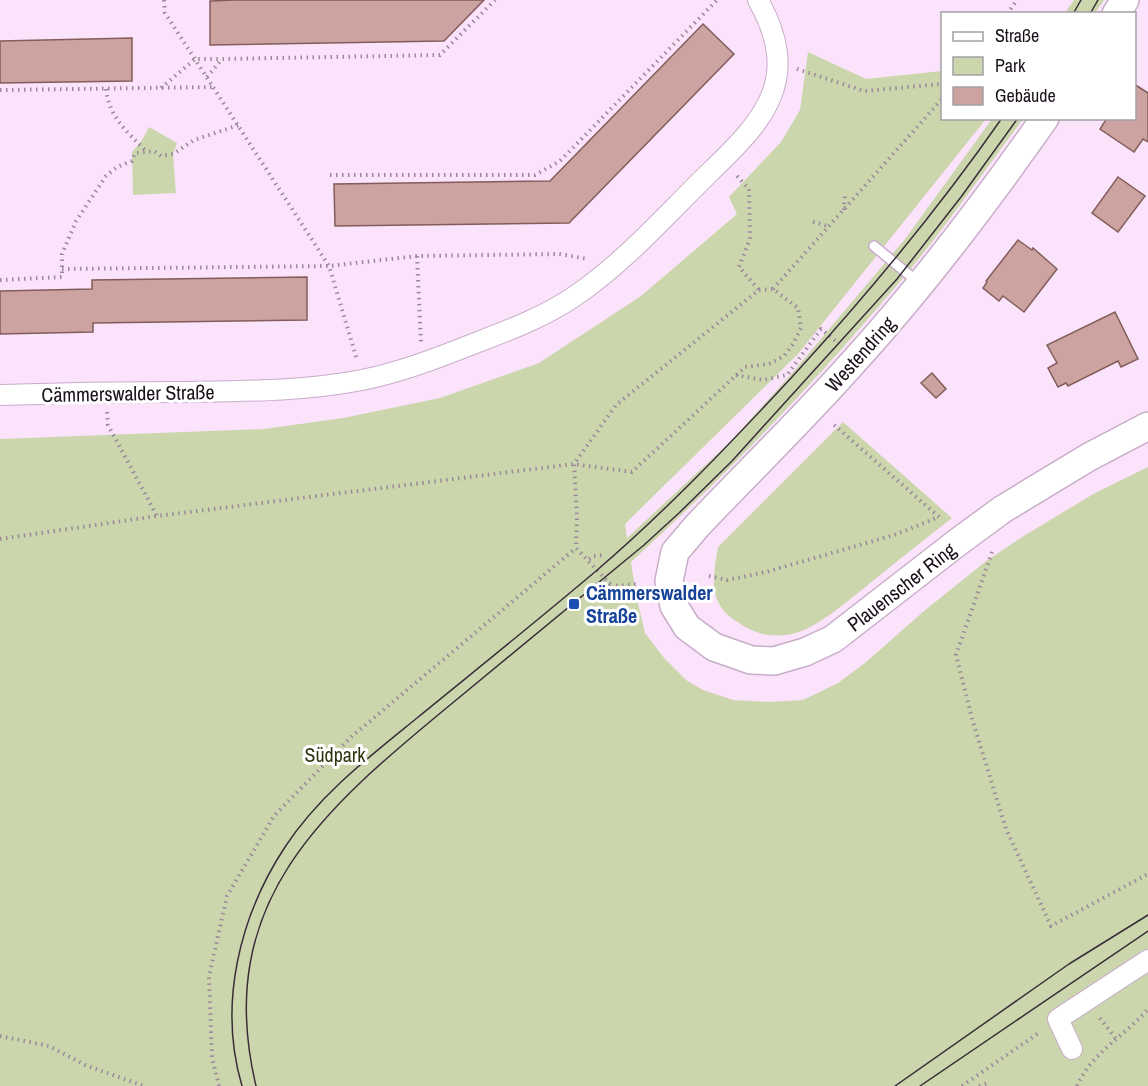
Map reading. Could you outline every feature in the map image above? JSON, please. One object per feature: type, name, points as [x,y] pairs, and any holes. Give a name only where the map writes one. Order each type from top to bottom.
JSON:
[{"type":"street","name":"Cämmerswalder Straße","points":[[0,395],[285,391],[363,380],[422,364],[525,324],[575,296],[615,265],[722,162],[755,125],[769,103],[779,65],[777,48],[767,16],[758,0]]},
{"type":"street","name":"Westendring","points":[[669,580],[675,552],[697,526],[857,359],[921,285],[957,240],[1044,120]]},
{"type":"street","name":"Plauenscher Ring","points":[[669,580],[674,606],[687,627],[714,647],[751,660],[774,661],[805,652],[833,639],[1003,509],[1089,457],[1148,426]]},
{"type":"street","points":[[1072,1049],[1058,1019],[1148,960]]},
{"type":"lane","points":[[874,246],[921,285]]},
{"type":"path","points":[[164,0],[165,13],[329,266],[363,380]]},
{"type":"path","points":[[160,88],[195,59],[440,55],[495,0]]},
{"type":"path","points":[[330,175],[535,175],[560,161],[717,0]]},
{"type":"path","points":[[207,77],[222,59]]},
{"type":"path","points":[[812,73],[864,92],[941,84]]},
{"type":"path","points":[[0,90],[214,87]]},
{"type":"path","points":[[106,89],[108,104],[115,117],[146,152]]},
{"type":"path","points":[[773,289],[941,100]]},
{"type":"path","points":[[0,280],[62,277],[64,246],[76,221],[99,184],[117,167],[132,161],[135,153],[154,151],[161,156],[173,154],[194,140],[239,125]]},
{"type":"path","points":[[740,179],[749,189],[750,239],[739,267],[759,290]]},
{"type":"path","points":[[844,211],[846,193]]},
{"type":"path","points":[[813,222],[829,226]]},
{"type":"path","points":[[62,269],[329,266],[417,256],[559,254],[615,265]]},
{"type":"path","points":[[417,256],[422,364]]},
{"type":"path","points":[[0,539],[157,516],[574,464],[632,472],[745,367],[769,364],[784,356],[801,328],[798,308],[773,289],[759,290],[616,405],[574,464],[576,548],[350,738],[274,816],[227,896],[209,976],[212,1057],[219,1086]]},
{"type":"path","points":[[736,375],[763,380],[787,375],[821,329],[857,359]]},
{"type":"path","points":[[105,392],[108,424],[157,516]]},
{"type":"path","points":[[709,576],[727,580],[765,572],[894,535],[939,517],[832,423]]},
{"type":"path","points":[[576,548],[589,559],[612,586]]},
{"type":"path","points":[[992,552],[956,655],[973,722],[1006,829],[1051,926],[1148,874]]},
{"type":"path","points":[[589,559],[603,555]]},
{"type":"path","points":[[590,596],[601,596],[612,586],[639,584]]},
{"type":"path","points":[[1077,1086],[1094,1058],[1148,1009]]},
{"type":"path","points":[[962,1086],[1058,1019]]},
{"type":"path","points":[[1104,1024],[1116,1039]]},
{"type":"path","points":[[0,1036],[49,1047],[85,1065],[144,1086]]},
{"type":"path","points":[[979,1086],[989,1083]]},
{"type":"green space","points":[[1074,0],[1104,0],[1096,12],[1066,12]]},
{"type":"green space","name":"Südpark","points":[[808,52],[866,79],[941,71],[941,120],[985,120],[798,354],[625,524],[627,538],[730,442],[793,372],[905,239],[991,120],[1022,120],[931,244],[850,340],[743,454],[631,562],[645,633],[664,658],[686,680],[703,690],[733,700],[769,702],[803,700],[838,683],[865,663],[985,562],[1022,537],[1095,493],[1148,467],[1148,1086],[0,1086],[0,439],[264,429],[343,418],[440,398],[539,363],[641,296],[737,214],[729,197],[781,142],[800,110]]},
{"type":"green space","points":[[149,127],[177,143],[173,154],[176,193],[133,195],[132,152]]},
{"type":"green space","points":[[843,422],[952,518],[822,620],[792,634],[762,634],[749,629],[727,614],[716,597],[714,579],[718,547]]},
{"type":"building","points":[[484,0],[444,41],[210,45],[210,1]]},
{"type":"building","points":[[703,24],[734,54],[569,223],[335,226],[334,184],[550,181]]},
{"type":"building","points":[[132,38],[132,81],[0,83],[0,41]]},
{"type":"building","points":[[1136,85],[1148,93],[1148,142],[1143,139],[1134,152],[1100,129],[1106,120],[1136,120]]},
{"type":"building","points":[[1118,177],[1145,196],[1118,232],[1092,213]]},
{"type":"building","points":[[1018,240],[1032,250],[1033,248],[1057,269],[1024,312],[1003,296],[999,301],[983,288]]},
{"type":"building","points":[[307,277],[307,320],[93,323],[93,332],[0,334],[0,291],[92,289],[92,280]]},
{"type":"building","points":[[1115,312],[1138,359],[1121,367],[1118,361],[1068,386],[1066,383],[1058,387],[1048,368],[1057,363],[1047,345]]},
{"type":"building","points":[[932,373],[946,389],[936,398],[921,383]]},
{"type":"tram line","points":[[1074,12],[1081,0]]},
{"type":"tram line","points":[[1091,12],[1098,0]]},
{"type":"tram line","points":[[242,1086],[235,1055],[232,1024],[237,962],[255,902],[269,874],[298,828],[313,810],[363,762],[596,571],[697,477],[792,377],[875,283],[953,186],[1001,120]]},
{"type":"tram line","points":[[256,1086],[247,1019],[251,961],[267,908],[292,861],[327,817],[367,776],[644,545],[732,461],[897,279],[961,197],[1017,120]]},
{"type":"tram line","points":[[895,1086],[1069,964],[1148,915]]},
{"type":"tram line","points":[[920,1086],[1148,931]]},
{"type":"place","name":"Cämmerswalder Straße","points":[[574,604]]}]
